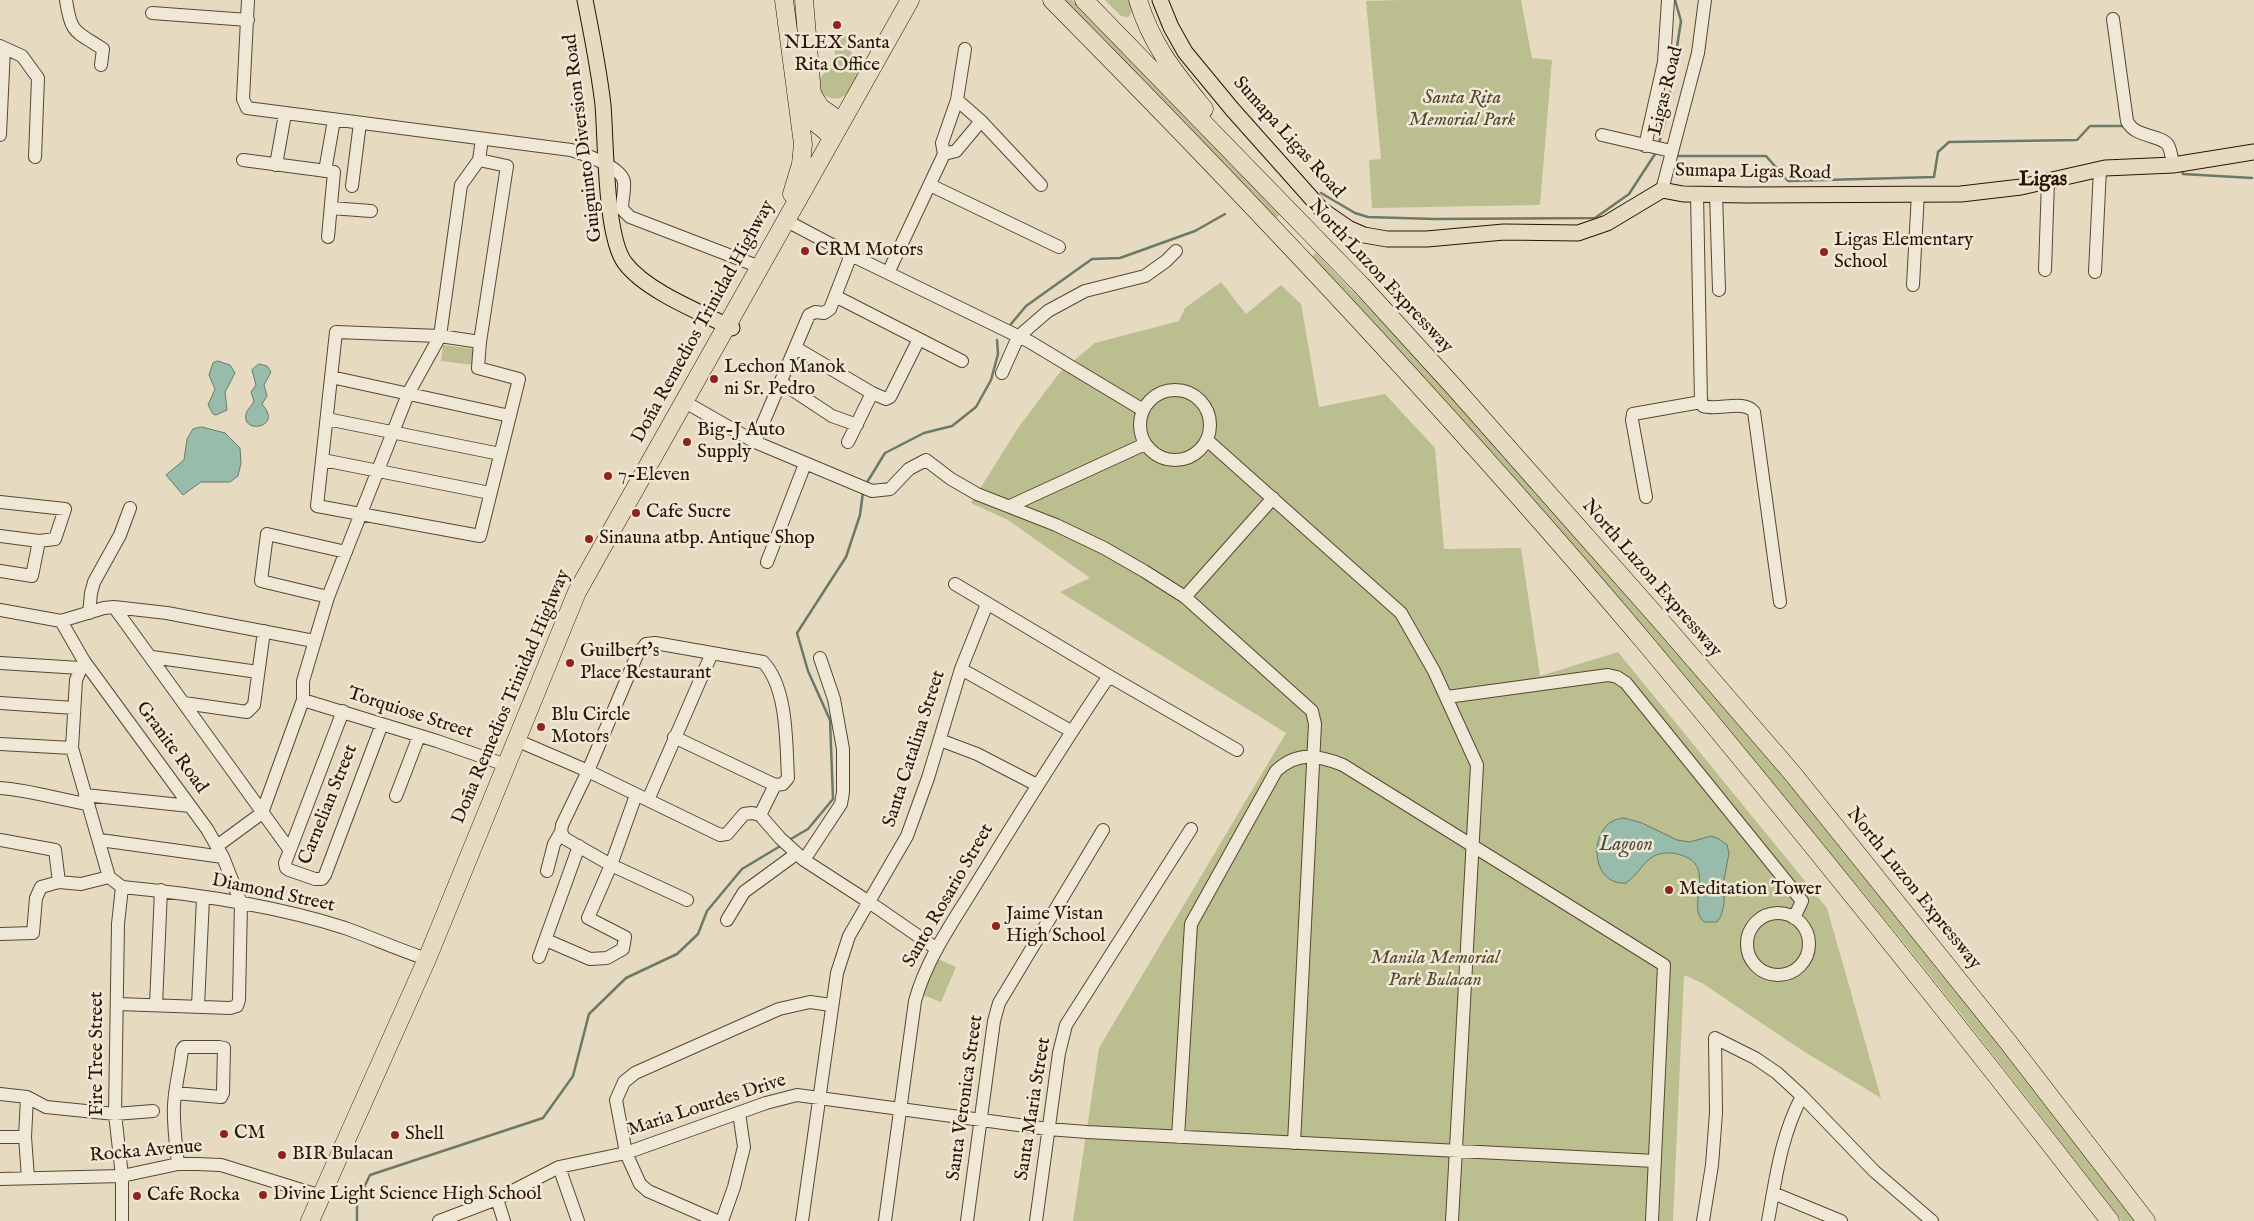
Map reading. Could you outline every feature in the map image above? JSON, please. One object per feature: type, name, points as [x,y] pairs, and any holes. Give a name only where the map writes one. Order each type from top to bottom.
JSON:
[{"type":"highway","points":[[784,0],[797,95],[802,151],[787,217]]},
{"type":"highway","points":[[804,0],[812,94],[837,130]]},
{"type":"highway","name":"Doña Remedios Trinidad Highway","points":[[310,1221],[427,959],[577,592],[910,0]]},
{"type":"highway","points":[[1052,0],[1126,74],[1435,402],[1639,636],[1985,1060],[2110,1221]]},
{"type":"highway","name":"North Luzon Expressway","points":[[1084,0],[1305,227],[1454,387],[1793,774],[2008,1042],[2146,1221]]},
{"type":"highway","points":[[1138,0],[1144,18],[1161,54],[1210,117],[1219,139]]},
{"type":"highway","points":[[797,95],[812,120],[837,130]]},
{"type":"main road","name":"Guiguinto Diversion Road","points":[[585,0],[600,81],[606,165],[613,231],[618,252],[623,262],[649,285],[732,328]]},
{"type":"main road","name":"Sumapa Ligas Road","points":[[1160,0],[1171,27],[1186,52],[1232,109],[1322,210],[1356,232],[1386,239],[1427,239],[1504,232],[1578,232],[1607,222],[1662,190],[1697,194],[1960,194],[2020,187],[2100,169],[2173,164],[2254,152]]},
{"type":"street","points":[[66,0],[69,21],[75,31],[86,41],[102,50],[102,65]]},
{"type":"street","points":[[248,0],[243,99],[247,108],[571,150],[618,172],[624,180],[622,210],[630,217],[760,267]]},
{"type":"street","points":[[1602,135],[1659,148],[1668,0]]},
{"type":"street","name":"Ligas Road","points":[[1662,190],[1659,148],[1698,53],[1704,0]]},
{"type":"street","points":[[152,13],[248,20]]},
{"type":"street","points":[[2113,19],[2129,127],[2137,132],[2165,142],[2169,146],[2173,164]]},
{"type":"street","points":[[0,135],[2,47],[22,56],[38,78],[35,156]]},
{"type":"street","points":[[888,273],[944,154],[942,143],[957,100],[965,49]]},
{"type":"street","points":[[957,100],[981,121],[1041,185]]},
{"type":"street","points":[[276,165],[285,114]]},
{"type":"street","points":[[325,171],[334,120]]},
{"type":"street","points":[[944,154],[956,151],[981,121]]},
{"type":"street","points":[[352,186],[360,123]]},
{"type":"street","points":[[100,840],[220,851],[262,813],[303,700],[303,681],[328,597],[408,394],[440,336],[461,185],[479,160],[482,138]]},
{"type":"street","points":[[243,160],[334,172],[328,237]]},
{"type":"street","points":[[479,160],[507,166],[480,342],[478,368],[519,379],[480,536],[317,506],[336,332],[440,336],[480,342]]},
{"type":"street","points":[[2095,272],[2100,169]]},
{"type":"street","points":[[2046,270],[2048,181]]},
{"type":"street","points":[[930,186],[1059,247]]},
{"type":"street","points":[[1913,285],[1918,193]]},
{"type":"street","points":[[1697,194],[1701,402],[1704,406],[1711,408],[1744,406],[1754,412],[1780,602]]},
{"type":"street","points":[[1716,194],[1719,290]]},
{"type":"street","points":[[331,208],[371,211]]},
{"type":"street","points":[[787,217],[851,255],[1066,362],[1143,410]]},
{"type":"street","points":[[1002,373],[1018,337],[1048,310],[1085,291],[1145,276],[1166,261],[1176,251]]},
{"type":"street","points":[[756,442],[810,315],[815,312],[828,312],[851,255]]},
{"type":"street","points":[[835,296],[962,361]]},
{"type":"street","points":[[796,348],[886,399],[890,397],[919,339]]},
{"type":"street","points":[[331,377],[510,416]]},
{"type":"street","points":[[782,382],[832,416],[856,426]]},
{"type":"street","points":[[1182,390],[1194,395],[1202,402],[1211,422],[1207,440],[1193,456],[1172,460],[1162,458],[1152,452],[1145,444],[1140,433],[1143,410],[1150,400],[1165,392],[1182,390]]},
{"type":"street","points":[[848,442],[872,392]]},
{"type":"street","points":[[685,402],[756,442],[872,491],[890,489],[909,469],[926,460],[951,479],[977,494],[1056,524],[1104,548],[1185,598],[1312,711],[1315,724],[1294,1143]]},
{"type":"street","points":[[1646,497],[1632,420],[1633,414],[1701,402]]},
{"type":"street","points":[[327,419],[500,454]]},
{"type":"street","points":[[1207,440],[1407,620],[1447,697],[1477,765],[1471,844],[1452,1221]]},
{"type":"street","points":[[1010,506],[1145,444]]},
{"type":"street","points":[[323,460],[490,493]]},
{"type":"street","points":[[767,562],[805,464]]},
{"type":"street","points":[[1185,598],[1273,498]]},
{"type":"street","points":[[0,502],[65,509],[55,539],[39,541],[0,536]]},
{"type":"street","points":[[89,613],[94,582],[120,535],[130,508]]},
{"type":"street","points":[[328,597],[261,581],[267,534],[346,552]]},
{"type":"street","points":[[0,571],[32,576],[39,541]]},
{"type":"street","points":[[955,584],[1237,750]]},
{"type":"street","name":"Santa Catalina Street","points":[[802,1221],[837,973],[849,936],[907,836],[940,740],[961,669],[987,604]]},
{"type":"street","points":[[114,607],[289,849]]},
{"type":"street","points":[[0,610],[61,621],[114,607],[167,613],[314,641]]},
{"type":"street","name":"Granite Road","points":[[61,621],[82,665],[190,806],[220,851],[241,903]]},
{"type":"street","points":[[184,703],[247,712],[254,706],[264,630]]},
{"type":"street","points":[[547,871],[554,844],[561,832],[562,825],[588,772],[636,656],[646,644],[763,662],[771,670],[784,714],[788,778],[783,784],[775,785],[674,737]]},
{"type":"street","points":[[546,940],[590,959],[607,958],[623,949],[625,937],[588,918],[642,798],[674,737],[712,653]]},
{"type":"street","points":[[152,657],[258,672]]},
{"type":"street","points":[[727,920],[744,892],[797,855],[841,804],[843,792],[843,749],[834,699],[820,658]]},
{"type":"street","points":[[0,663],[82,665],[76,680],[72,748],[86,800],[100,840],[109,877],[122,887]]},
{"type":"street","points":[[961,669],[1071,731]]},
{"type":"street","points":[[1447,697],[1608,675],[1617,677],[1626,684],[1802,901],[1794,918]]},
{"type":"street","name":"Santo Rosario Street","points":[[884,1221],[915,1001],[920,984],[937,949],[1037,785],[1109,676]]},
{"type":"street","name":"Torquiose Street","points":[[303,700],[506,765]]},
{"type":"street","points":[[0,703],[74,708]]},
{"type":"street","name":"Carnelian Street","points":[[343,712],[284,864],[286,868],[315,879],[322,879],[326,875],[382,724]]},
{"type":"street","points":[[396,796],[419,736]]},
{"type":"street","points":[[516,740],[720,835],[728,834],[744,814],[760,815],[797,855],[937,949]]},
{"type":"street","points":[[940,740],[978,754],[1037,785]]},
{"type":"street","points":[[0,744],[72,748]]},
{"type":"street","points":[[1178,1137],[1191,924],[1276,771],[1286,762],[1313,757],[1343,765],[1664,965],[1652,1221]]},
{"type":"street","points":[[760,815],[775,785]]},
{"type":"street","points":[[0,788],[20,790],[40,796],[190,806]]},
{"type":"street","name":"Santa Maria Street","points":[[1036,1221],[1058,1053],[1066,1025],[1191,829]]},
{"type":"street","name":"Santa Veronica Street","points":[[967,1221],[994,1021],[1000,1003],[1103,830]]},
{"type":"street","points":[[561,832],[564,838],[611,865],[687,900]]},
{"type":"street","points":[[0,840],[50,847],[55,850],[59,882]]},
{"type":"street","points":[[540,957],[579,846]]},
{"type":"street","points":[[0,934],[33,933],[36,898],[41,886],[59,882],[81,884],[109,877]]},
{"type":"street","name":"Diamond Street","points":[[122,887],[161,890],[241,903],[345,928],[427,959]]},
{"type":"street","name":"Fire Tree Street","points":[[122,887],[118,924],[115,1114],[122,1176],[122,1221]]},
{"type":"street","points":[[156,1005],[161,890]]},
{"type":"street","points":[[198,1006],[203,898]]},
{"type":"street","points":[[118,1004],[230,1008],[237,1006],[239,1000],[241,903]]},
{"type":"street","points":[[1771,914],[1785,914],[1794,918],[1802,925],[1808,939],[1808,950],[1805,959],[1794,970],[1785,974],[1769,974],[1753,963],[1747,950],[1748,936],[1752,927],[1758,920],[1771,914]]},
{"type":"street","points":[[716,1221],[648,1191],[640,1184],[626,1153],[616,1100],[624,1082],[635,1073],[780,1009],[810,1002],[831,1005]]},
{"type":"street","points":[[1703,1221],[1712,1165],[1716,1113],[1715,1038],[1755,1058],[1777,1073],[1802,1096],[1874,1172],[1932,1221]]},
{"type":"street","points":[[175,1093],[221,1097],[223,1093],[224,1048],[184,1047],[175,1093],[174,1113],[178,1164]]},
{"type":"street","points":[[0,1094],[27,1097],[46,1107],[115,1114],[153,1111]]},
{"type":"street","name":"Maria Lourdes Drive","points":[[439,1221],[458,1217],[497,1200],[560,1168],[626,1153],[766,1102],[797,1095],[1048,1129],[1086,1132],[1655,1161]]},
{"type":"street","points":[[1768,1221],[1781,1149],[1790,1120],[1802,1096]]},
{"type":"street","points":[[27,1097],[25,1137],[28,1178]]},
{"type":"street","points":[[722,1221],[734,1187],[744,1147],[739,1113]]},
{"type":"street","points":[[0,1137],[25,1137]]},
{"type":"street","name":"Rocka Avenue","points":[[0,1179],[122,1176],[178,1164],[222,1165],[321,1196]]},
{"type":"street","points":[[560,1168],[578,1221]]},
{"type":"street","points":[[1773,1193],[1841,1221]]},
{"type":"street","points":[[497,1200],[504,1221]]},
{"type":"green space","points":[[1058,0],[1072,0],[1281,214],[1272,221]]},
{"type":"green space","points":[[1105,0],[1135,0],[1136,7],[1128,17],[1121,16]]},
{"type":"green space","name":"Santa Rita Memorial Park","points":[[1521,0],[1532,58],[1552,60],[1540,205],[1372,208],[1369,160],[1381,159],[1366,1]]},
{"type":"green space","points":[[849,36],[850,49],[860,73],[844,96],[832,98],[818,90],[819,81],[825,72],[836,65],[833,37]]},
{"type":"green space","points":[[1316,253],[1496,442],[1784,775],[2049,1103],[2136,1221],[2122,1221],[1994,1056],[1863,893],[1658,654],[1309,259]]},
{"type":"green space","name":"Manila Memorial Park Bulacan","points":[[1221,282],[1246,314],[1281,285],[1301,304],[1319,407],[1385,394],[1435,448],[1444,549],[1521,548],[1540,676],[1618,652],[1827,908],[1881,1098],[1803,1051],[1702,983],[1684,975],[1673,1221],[1073,1221],[1099,1048],[1286,733],[1060,592],[1090,578],[1008,520],[971,503],[1018,428],[1060,372],[1095,343],[1179,321],[1185,308]]},
{"type":"green space","points":[[443,345],[475,349],[474,365],[441,361]]},
{"type":"green space","points":[[938,959],[956,967],[941,1002],[923,995]]},
{"type":"water","points":[[218,361],[230,365],[235,373],[225,392],[227,410],[216,415],[213,414],[208,405],[215,389],[209,375],[213,363]]},
{"type":"water","points":[[259,364],[267,366],[271,372],[264,385],[267,396],[262,404],[268,413],[268,419],[262,425],[252,426],[246,420],[246,414],[254,401],[251,392],[256,385],[252,370]]},
{"type":"water","points":[[202,427],[225,433],[240,448],[241,463],[238,476],[230,482],[201,482],[183,495],[166,475],[184,460],[187,439],[193,429]]},
{"type":"water","name":"Lagoon","points":[[1624,818],[1642,823],[1677,840],[1690,842],[1711,836],[1727,845],[1729,853],[1724,880],[1724,904],[1721,916],[1717,922],[1704,922],[1699,915],[1700,877],[1698,868],[1692,860],[1681,855],[1667,853],[1654,856],[1626,883],[1613,881],[1604,874],[1599,864],[1598,840],[1603,829],[1612,821]]},
{"type":"waterway","points":[[1659,143],[1666,118],[1681,21],[1675,0]]},
{"type":"waterway","points":[[1675,156],[1766,156],[1788,181],[1934,177],[1938,152],[1949,142],[2077,140],[2090,126],[2124,126]]},
{"type":"waterway","points":[[1321,193],[1355,213],[1368,217],[1434,219],[1595,218],[1629,194],[1657,151]]},
{"type":"waterway","points":[[2181,169],[2183,174],[2252,178]]},
{"type":"waterway","points":[[1011,324],[1026,306],[1092,259],[1120,258],[1195,231],[1225,214]]},
{"type":"waterway","points":[[866,484],[885,453],[924,433],[952,426],[976,407],[991,380],[998,354],[997,340]]},
{"type":"waterway","points":[[789,840],[808,829],[833,799],[830,720],[808,671],[797,633],[846,557],[860,515],[863,492]]},
{"type":"waterway","points":[[357,1221],[357,1202],[370,1175],[543,1118],[573,1076],[589,1014],[626,978],[677,954],[698,934],[707,911],[742,869],[782,845]]},
{"type":"place","name":"NLEX Santa Rita Office","points":[[837,25]]},
{"type":"place","name":"CRM Motors","points":[[805,251]]},
{"type":"place","name":"Ligas Elementary School","points":[[1824,252]]},
{"type":"place","name":"Lechon Manok ni Sr. Pedro","points":[[714,379]]},
{"type":"place","name":"Big-J Auto Supply","points":[[687,442]]},
{"type":"place","name":"7-Eleven","points":[[608,476]]},
{"type":"place","name":"Cafe Sucre","points":[[636,513]]},
{"type":"place","name":"Sinauna atbp. Antique Shop","points":[[589,539]]},
{"type":"place","name":"Guilbert's Place Restaurant","points":[[570,663]]},
{"type":"place","name":"Blu Circle Motors","points":[[541,727]]},
{"type":"place","name":"Meditation Tower","points":[[1669,890]]},
{"type":"place","name":"Jaime Vistan High School","points":[[996,926]]},
{"type":"place","name":"CM","points":[[224,1134]]},
{"type":"place","name":"Shell","points":[[395,1135]]},
{"type":"place","name":"BIR Bulacan","points":[[282,1155]]},
{"type":"place","name":"Divine Light Science High School","points":[[263,1195]]},
{"type":"place","name":"Cafe Rocka","points":[[137,1196]]},
{"type":"district","name":"Ligas","points":[[2043,181]]}]
